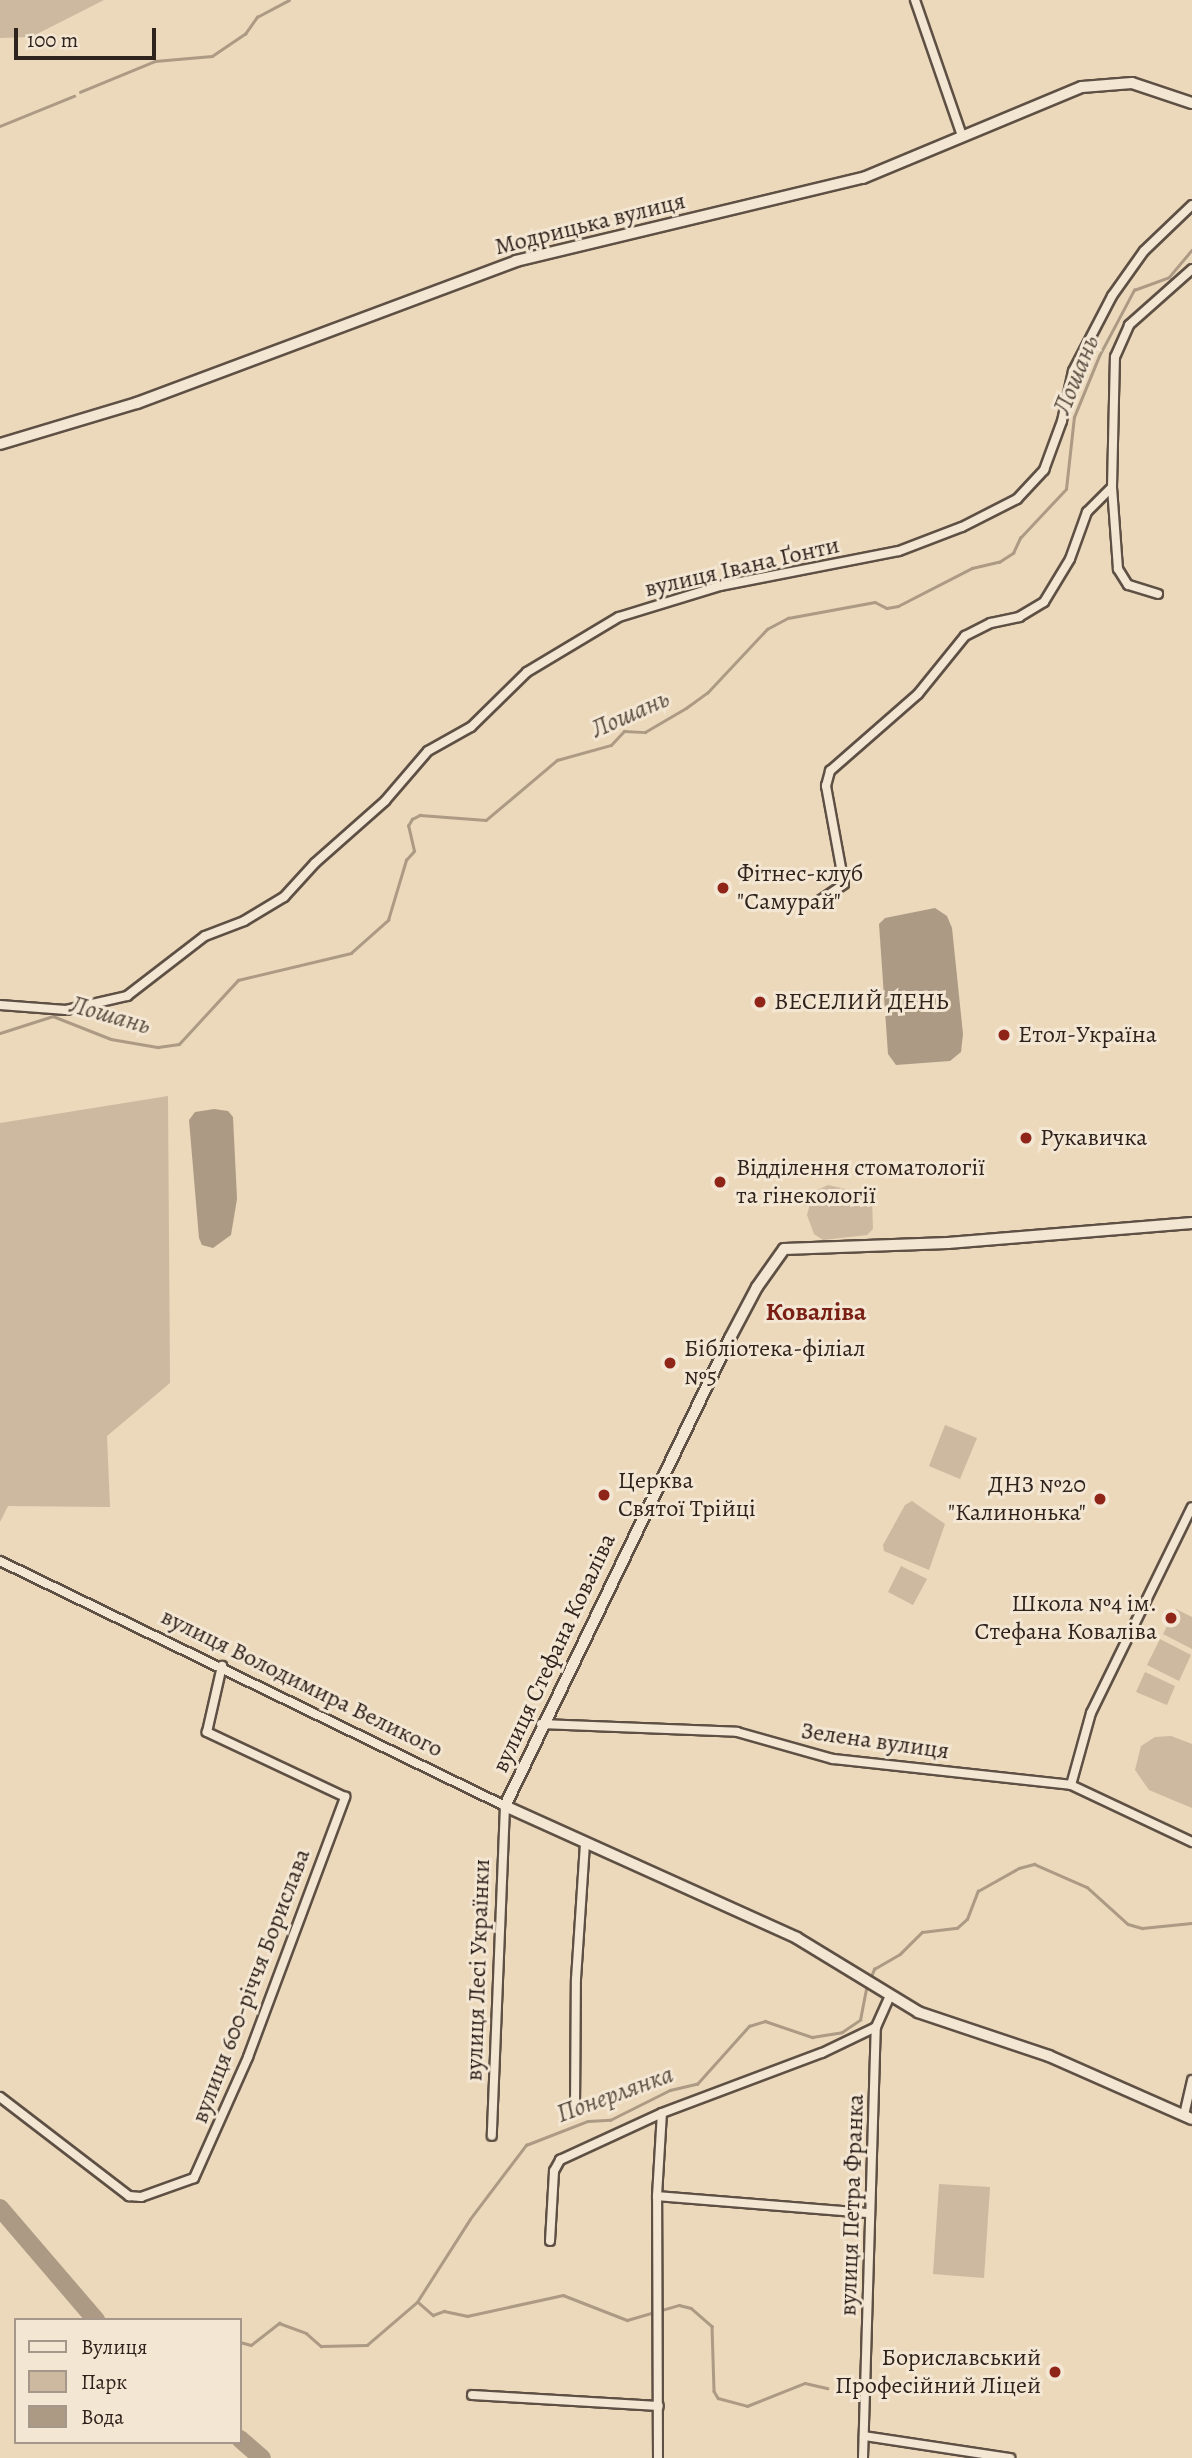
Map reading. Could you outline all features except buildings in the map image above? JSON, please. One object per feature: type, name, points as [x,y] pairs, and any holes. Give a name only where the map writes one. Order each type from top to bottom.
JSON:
[{"type":"street","points":[[915,0],[962,136]]},
{"type":"street","name":"Модрицька вулиця","points":[[0,444],[137,402],[516,261],[840,186],[1057,95],[1099,83],[1144,85],[1192,103]]},
{"type":"street","name":"вулиця Івана Ґонти","points":[[0,1005],[66,1010],[127,996],[205,936],[244,921],[284,897],[315,863],[385,801],[428,751],[471,727],[527,672],[619,617],[720,586],[899,551],[962,527],[1017,499],[1044,470],[1062,421],[1073,372],[1112,296],[1144,251],[1192,205]]},
{"type":"street","points":[[1158,594],[1128,585],[1121,577],[1112,487],[1118,342],[1129,325],[1192,269]]},
{"type":"street","points":[[819,901],[844,884],[825,786],[830,771],[918,694],[965,636],[992,623],[1019,617],[1044,602],[1070,559],[1087,512],[1112,487]]},
{"type":"street","name":"вулиця Стефана Коваліва","points":[[505,1806],[541,1724],[751,1297],[784,1249],[948,1243],[1192,1223]]},
{"type":"street","points":[[1071,1785],[1091,1713],[1192,1507]]},
{"type":"street","name":"вулиця Володимира Великого","points":[[0,1561],[222,1666],[505,1806],[797,1938],[875,1990],[918,2012],[1049,2056],[1188,2117]]},
{"type":"street","name":"вулиця 600-річчя Борислава","points":[[0,2097],[129,2196],[141,2197],[194,2178],[248,2057],[345,1797],[207,1732],[222,1666]]},
{"type":"street","name":"Зелена вулиця","points":[[541,1724],[737,1732],[833,1759],[1071,1785],[1192,1842]]},
{"type":"street","name":"вулиця Лесі Українки","points":[[492,2136],[505,1806]]},
{"type":"street","points":[[575,2109],[576,1979],[585,1842]]},
{"type":"street","name":"вулиця Петра Франка","points":[[863,2458],[876,2027],[889,1998]]},
{"type":"street","points":[[550,2241],[554,2171],[560,2160],[662,2113],[822,2053],[876,2027]]},
{"type":"street","points":[[1188,2117],[1192,2080]]},
{"type":"street","points":[[658,2458],[657,2196],[662,2113]]},
{"type":"street","points":[[657,2196],[869,2213]]},
{"type":"street","points":[[472,2395],[659,2406]]},
{"type":"street","points":[[864,2437],[1010,2458]]},
{"type":"green space","points":[[0,0],[104,0],[31,37],[0,38]]},
{"type":"green space","points":[[168,1096],[170,1383],[107,1436],[110,1507],[8,1506],[0,1522],[0,1123]]},
{"type":"green space","points":[[828,1185],[867,1194],[872,1200],[873,1229],[867,1235],[823,1240],[814,1234],[807,1215],[813,1192]]},
{"type":"green space","points":[[945,1425],[977,1438],[960,1479],[929,1466]]},
{"type":"green space","points":[[912,1501],[945,1524],[929,1570],[884,1551],[883,1545],[905,1505]]},
{"type":"green space","points":[[901,1566],[927,1579],[913,1605],[888,1592]]},
{"type":"green space","points":[[1176,1609],[1192,1617],[1192,1649],[1163,1634]]},
{"type":"green space","points":[[1160,1639],[1191,1655],[1179,1681],[1147,1665]]},
{"type":"green space","points":[[1145,1672],[1175,1686],[1167,1705],[1136,1692]]},
{"type":"green space","points":[[1171,1736],[1192,1744],[1192,1808],[1149,1790],[1135,1770],[1141,1746],[1155,1737]]},
{"type":"green space","points":[[939,2184],[990,2187],[984,2278],[933,2274]]},
{"type":"water","points":[[935,908],[947,916],[952,928],[963,1034],[961,1052],[950,1061],[896,1065],[888,1054],[879,924],[885,918]]},
{"type":"water","points":[[214,1109],[228,1111],[233,1117],[237,1199],[231,1235],[213,1248],[202,1245],[199,1238],[189,1120],[195,1112]]},
{"type":"waterway","points":[[80,92],[155,61],[212,56],[245,34],[257,17],[289,0]]},
{"type":"waterway","points":[[0,126],[74,96]]},
{"type":"waterway","name":"Лошань","points":[[0,1033],[53,1016],[111,1039],[158,1047],[179,1044],[238,980],[351,953],[388,920],[406,860],[414,851],[408,826],[412,819],[420,815],[486,820],[557,760],[611,745],[624,731],[645,732],[686,708],[707,693],[767,629],[788,618],[875,602],[887,608],[898,606],[972,568],[999,562],[1013,553],[1020,538],[1066,489],[1074,417],[1099,356],[1134,290],[1169,277],[1192,250]]},
{"type":"waterway","name":"Понерлянка","points":[[870,1979],[874,1969],[900,1954],[922,1932],[957,1928],[967,1919],[978,1891],[1019,1868],[1034,1864],[1087,1887],[1128,1924],[1142,1928],[1192,1923]]},
{"type":"waterway","name":"Понерлянка","points":[[242,2343],[251,2345],[279,2323],[306,2333],[321,2346],[367,2345],[417,2302],[470,2219],[526,2145],[588,2121],[610,2120],[670,2090],[697,2084],[749,2026],[765,2021],[812,2037],[842,2032],[860,2020],[867,1985]]},
{"type":"waterway","points":[[0,2208],[94,2318]]},
{"type":"waterway","points":[[418,2302],[433,2315],[444,2311],[467,2316],[563,2295],[627,2320],[679,2305],[691,2308],[712,2326],[714,2391],[718,2398],[747,2406],[805,2383],[827,2388]]},
{"type":"waterway","points":[[242,2441],[262,2458]]},
{"type":"place","name":"Фітнес-клуб \"Самурай\"","points":[[723,888]]},
{"type":"place","name":"ВЕСЕЛИЙ ДЕНЬ","points":[[760,1002]]},
{"type":"place","name":"Етол-Україна","points":[[1004,1035]]},
{"type":"place","name":"Рукавичка","points":[[1026,1138]]},
{"type":"place","name":"Відділення стоматології та гінекології","points":[[720,1182]]},
{"type":"place","name":"Бібліотека-філіал №5","points":[[670,1363]]},
{"type":"place","name":"Церква Святої Трійці","points":[[604,1495]]},
{"type":"place","name":"ДНЗ №20 \"Калинонька\"","points":[[1100,1499]]},
{"type":"place","name":"Школа №4 ім. Стефана Коваліва","points":[[1171,1618]]},
{"type":"place","name":"Бориславський Професійний Ліцей","points":[[1055,2372]]},
{"type":"district","name":"Коваліва","points":[[816,1312]]}]
